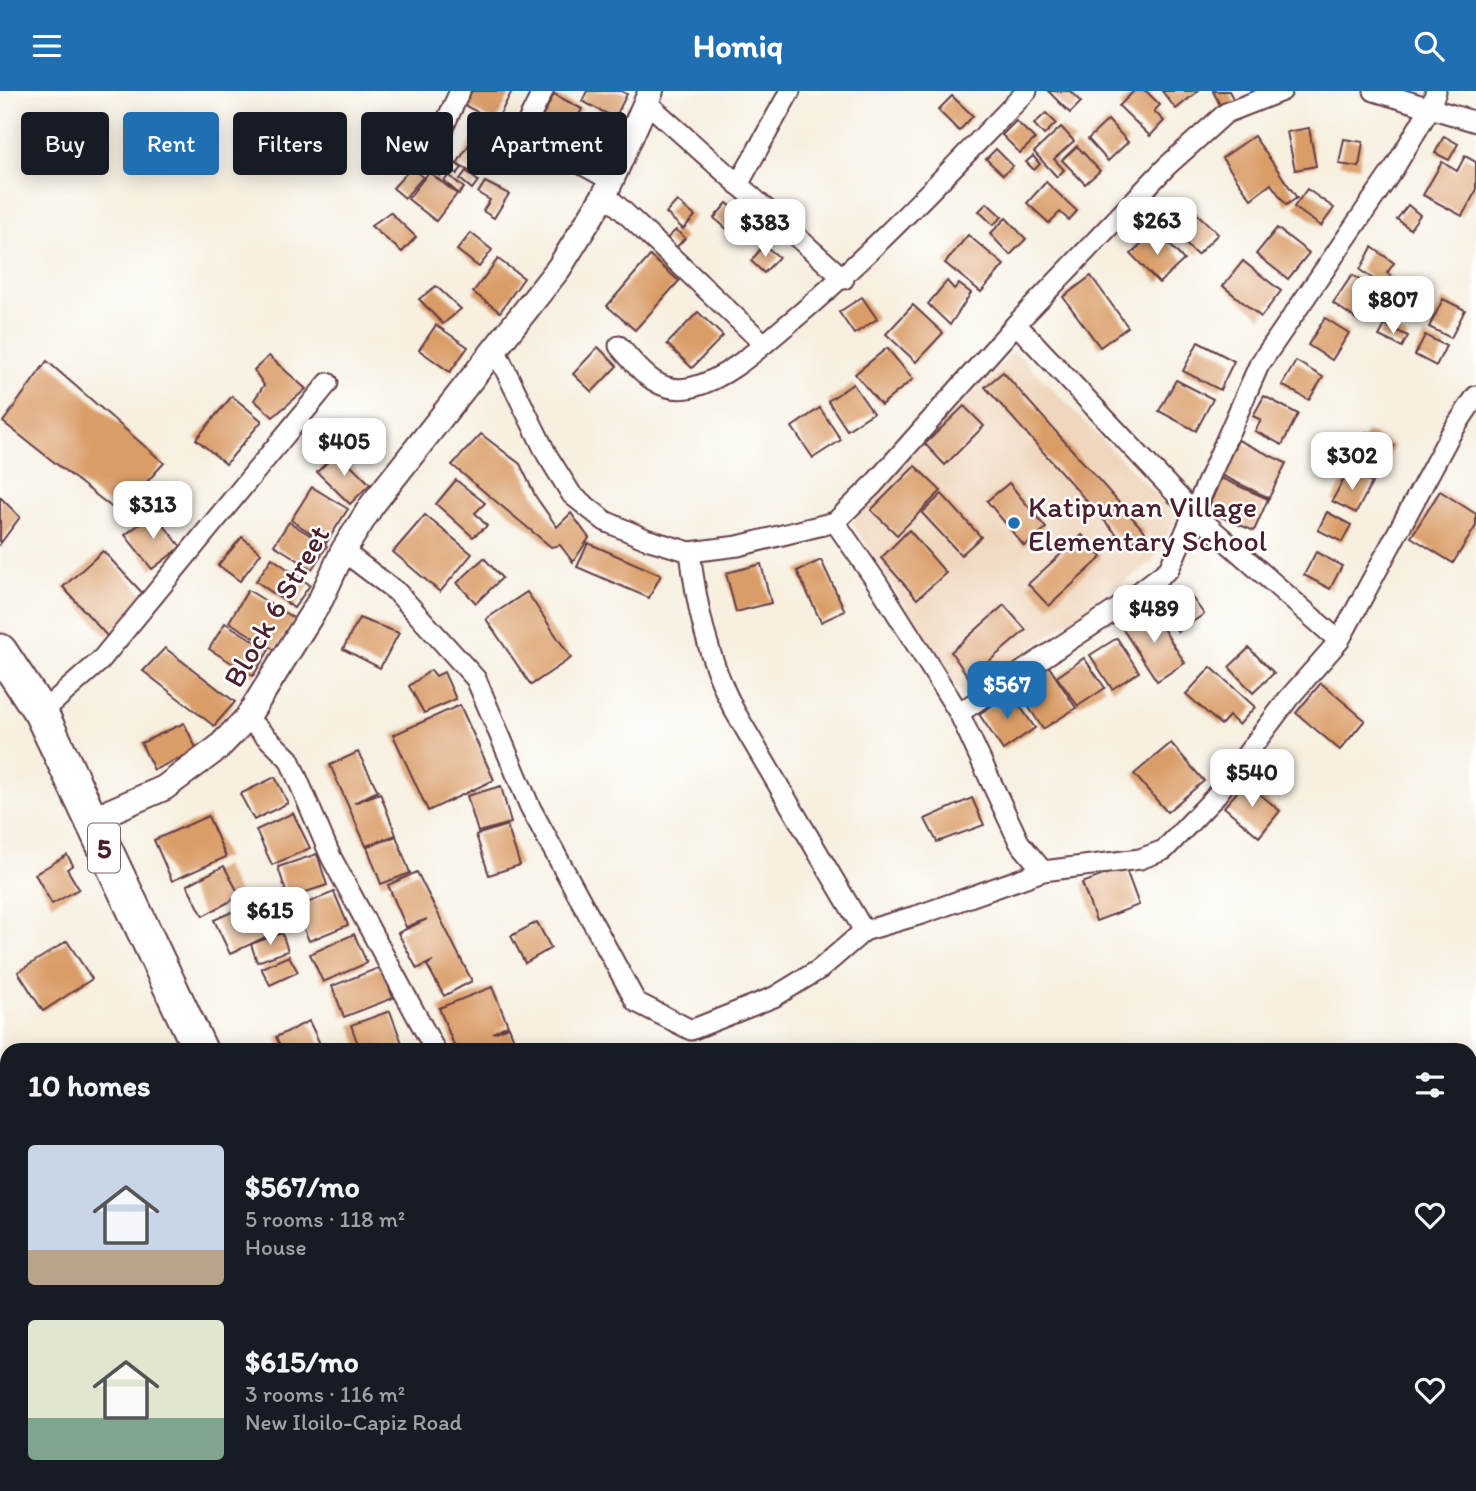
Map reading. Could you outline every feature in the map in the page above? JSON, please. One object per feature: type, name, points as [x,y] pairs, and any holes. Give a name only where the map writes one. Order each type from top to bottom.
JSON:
[{"type":"highway","name":"5","points":[[0,650],[41,713],[197,1043]]},
{"type":"street","points":[[450,112],[460,91]]},
{"type":"street","points":[[543,91],[528,121],[527,134],[607,187],[764,344]]},
{"type":"street","points":[[738,185],[790,91]]},
{"type":"street","points":[[619,346],[649,380],[669,387],[692,387],[736,366],[844,279],[1027,91]]},
{"type":"street","points":[[495,349],[547,454],[572,495],[605,521],[646,539],[690,552],[738,546],[835,523],[872,486],[1016,324],[1167,166],[1226,113],[1282,91]]},
{"type":"street","points":[[1374,91],[1433,99],[1476,122]]},
{"type":"street","points":[[648,96],[738,185],[844,279]]},
{"type":"street","name":"Block 6 Street","points":[[90,820],[164,788],[218,748],[247,718],[321,599],[343,551],[372,505],[559,268],[607,187],[648,96]]},
{"type":"street","points":[[959,713],[1117,609],[1169,569],[1259,365],[1395,167],[1433,99]]},
{"type":"street","points":[[1016,324],[1194,513],[1339,641]]},
{"type":"street","points":[[41,713],[100,661],[328,383]]},
{"type":"street","points":[[343,551],[397,591],[476,679],[530,807],[636,1002],[691,1030],[774,997],[820,969],[864,931],[922,914],[1043,871],[1140,859],[1164,850],[1214,798],[1288,699],[1339,641],[1443,447],[1476,396]]},
{"type":"street","points":[[835,523],[878,584],[959,713],[1019,842],[1043,871]]},
{"type":"street","points":[[690,552],[698,614],[715,673],[734,711],[864,931]]},
{"type":"street","points":[[247,718],[289,759],[331,857],[431,1043]]},
{"type":"shaded area","name":"Katipunan Village Elementary School","points":[[1014,350],[1178,517],[1152,562],[963,697],[855,527],[854,520],[918,446]]},
{"type":"building","points":[[472,91],[512,91],[501,112],[477,112],[464,105]]},
{"type":"building","points":[[587,91],[621,91],[627,94],[618,112],[603,112],[582,101]]},
{"type":"building","points":[[1048,91],[1070,91],[1081,102],[1070,113]]},
{"type":"building","points":[[1134,91],[1146,91],[1160,105],[1154,111],[1164,121],[1150,136],[1119,106]]},
{"type":"building","points":[[1162,91],[1198,91],[1176,109]]},
{"type":"building","points":[[1213,91],[1229,91],[1236,104],[1223,111]]},
{"type":"building","points":[[554,94],[582,109],[580,112],[545,112]]},
{"type":"building","points":[[952,96],[973,116],[959,131],[938,110]]},
{"type":"building","points":[[1046,113],[1056,123],[1044,135],[1034,124]]},
{"type":"building","points":[[1108,120],[1128,142],[1108,161],[1088,139]]},
{"type":"building","points":[[1016,121],[1035,139],[1020,153],[1002,135]]},
{"type":"building","points":[[1061,127],[1074,141],[1054,159],[1064,170],[1057,177],[1034,152]]},
{"type":"building","points":[[1309,128],[1316,166],[1295,170],[1287,132]]},
{"type":"building","points":[[1254,136],[1297,198],[1286,205],[1271,184],[1251,199],[1222,158]]},
{"type":"building","points":[[1444,136],[1458,144],[1449,160],[1435,153]]},
{"type":"building","points":[[1344,139],[1363,142],[1359,167],[1339,164]]},
{"type":"building","points":[[1077,146],[1100,171],[1085,184],[1062,160]]},
{"type":"building","points":[[467,147],[467,170],[457,164]]},
{"type":"building","points":[[996,149],[1013,166],[1003,175],[986,159]]},
{"type":"building","points":[[1033,156],[1040,164],[1034,170],[1026,162]]},
{"type":"building","points":[[1465,156],[1476,162],[1476,191],[1462,216],[1423,195],[1442,162],[1457,171]]},
{"type":"building","points":[[455,163],[462,168],[457,174],[453,170]]},
{"type":"building","points":[[466,171],[467,175],[478,181],[472,189],[460,179]]},
{"type":"building","points":[[405,175],[423,177],[405,198],[393,188]]},
{"type":"building","points":[[427,175],[433,175],[457,194],[436,221],[408,199]]},
{"type":"building","points":[[449,175],[464,188],[459,194],[444,181]]},
{"type":"building","points":[[485,182],[509,194],[494,218],[483,211],[490,200],[478,193]]},
{"type":"building","points":[[1046,182],[1077,211],[1069,220],[1060,212],[1049,223],[1027,203]]},
{"type":"building","points":[[1307,189],[1334,208],[1321,226],[1294,207]]},
{"type":"building","points":[[677,201],[695,216],[683,229],[666,213]]},
{"type":"building","points":[[727,203],[741,214],[727,229],[714,218]]},
{"type":"building","points":[[987,203],[1002,217],[993,225],[979,211]]},
{"type":"building","points":[[1187,204],[1218,234],[1197,255],[1166,225]]},
{"type":"building","points":[[1408,205],[1420,215],[1410,229],[1397,219]]},
{"type":"building","points":[[390,212],[416,237],[402,252],[371,226]]},
{"type":"building","points":[[1006,218],[1026,239],[1010,255],[990,234]]},
{"type":"building","points":[[1277,228],[1309,253],[1288,279],[1256,254]]},
{"type":"building","points":[[676,230],[685,238],[675,249],[665,240]]},
{"type":"building","points":[[1156,230],[1184,260],[1159,283],[1131,254]]},
{"type":"building","points":[[471,233],[492,250],[479,267],[457,250]]},
{"type":"building","points":[[968,235],[1004,265],[981,292],[945,263]]},
{"type":"building","points":[[764,245],[779,257],[764,273],[751,261]]},
{"type":"building","points":[[1372,247],[1394,263],[1387,273],[1391,276],[1383,286],[1360,270]]},
{"type":"building","points":[[650,256],[679,281],[635,330],[607,306]]},
{"type":"building","points":[[498,259],[524,278],[500,312],[473,292]]},
{"type":"building","points":[[1243,261],[1281,291],[1261,317],[1223,286]]},
{"type":"building","points":[[1352,275],[1378,293],[1359,321],[1333,303]]},
{"type":"building","points":[[1091,276],[1128,327],[1100,347],[1063,297]]},
{"type":"building","points":[[947,281],[954,289],[959,284],[971,293],[950,325],[928,304]]},
{"type":"building","points":[[436,286],[461,309],[443,324],[419,299]]},
{"type":"building","points":[[862,297],[877,319],[854,334],[839,312]]},
{"type":"building","points":[[1443,299],[1465,310],[1451,338],[1429,327]]},
{"type":"building","points":[[913,305],[943,333],[916,362],[886,334]]},
{"type":"building","points":[[698,312],[723,336],[692,368],[667,344]]},
{"type":"building","points":[[1325,318],[1349,333],[1332,360],[1308,345]]},
{"type":"building","points":[[436,325],[468,347],[450,372],[419,350]]},
{"type":"building","points":[[1385,325],[1408,336],[1402,347],[1379,336]]},
{"type":"building","points":[[1425,335],[1446,346],[1436,366],[1415,355]]},
{"type":"building","points":[[1198,342],[1234,361],[1220,390],[1183,371]]},
{"type":"building","points":[[598,347],[617,366],[592,392],[573,374]]},
{"type":"building","points":[[887,348],[913,379],[881,405],[855,374]]},
{"type":"building","points":[[269,356],[306,389],[273,417],[254,400],[264,385],[254,370]]},
{"type":"building","points":[[47,361],[164,463],[119,513],[3,422]]},
{"type":"building","points":[[1296,361],[1323,377],[1309,400],[1282,385]]},
{"type":"building","points":[[1003,372],[1145,532],[1128,547],[985,387]]},
{"type":"building","points":[[1176,380],[1213,399],[1196,431],[1159,411]]},
{"type":"building","points":[[853,384],[873,413],[847,430],[828,401]]},
{"type":"building","points":[[232,396],[262,421],[226,464],[196,439]]},
{"type":"building","points":[[1264,396],[1298,414],[1282,445],[1255,431],[1261,420],[1253,416]]},
{"type":"building","points":[[964,406],[984,426],[945,465],[925,444]]},
{"type":"building","points":[[820,408],[841,440],[813,458],[792,427]]},
{"type":"building","points":[[1367,432],[1394,446],[1383,469],[1355,455]]},
{"type":"building","points":[[481,434],[520,464],[536,497],[557,527],[571,513],[589,538],[573,562],[560,545],[551,547],[452,465]]},
{"type":"building","points":[[1238,440],[1286,463],[1269,498],[1221,475]]},
{"type":"building","points":[[338,452],[370,484],[350,504],[317,472]]},
{"type":"building","points":[[915,466],[941,491],[897,535],[871,510]]},
{"type":"building","points":[[1348,471],[1372,483],[1356,513],[1332,501]]},
{"type":"building","points":[[1221,478],[1268,499],[1254,531],[1207,511]]},
{"type":"building","points":[[456,480],[485,503],[475,513],[487,526],[473,537],[436,504]]},
{"type":"building","points":[[1009,483],[1046,528],[1024,546],[987,501]]},
{"type":"building","points":[[312,487],[348,509],[326,543],[291,520]]},
{"type":"building","points":[[1440,491],[1476,514],[1476,526],[1453,563],[1411,537]]},
{"type":"building","points":[[942,494],[981,537],[961,555],[922,513]]},
{"type":"building","points":[[0,497],[20,517],[0,544]]},
{"type":"building","points":[[1327,512],[1351,525],[1342,542],[1318,530]]},
{"type":"building","points":[[154,513],[181,547],[152,569],[125,535]]},
{"type":"building","points":[[425,515],[472,554],[440,592],[393,552]]},
{"type":"building","points":[[289,522],[327,546],[312,569],[274,545]]},
{"type":"building","points":[[909,530],[946,573],[917,599],[881,558]]},
{"type":"building","points":[[1082,535],[1102,557],[1049,606],[1028,584]]},
{"type":"building","points":[[242,537],[261,553],[240,581],[218,565]]},
{"type":"building","points":[[588,543],[661,575],[649,598],[577,567]]},
{"type":"building","points":[[103,551],[148,599],[107,636],[63,587]]},
{"type":"building","points":[[1316,552],[1342,566],[1330,589],[1304,575]]},
{"type":"building","points":[[272,558],[310,585],[294,608],[256,581]]},
{"type":"building","points":[[484,558],[502,578],[476,603],[457,583]]},
{"type":"building","points":[[821,560],[845,611],[821,622],[797,571]]},
{"type":"building","points":[[761,564],[771,603],[736,612],[726,573]]},
{"type":"building","points":[[1184,587],[1204,614],[1178,632],[1158,605]]},
{"type":"building","points":[[248,590],[295,619],[275,650],[229,622]]},
{"type":"building","points":[[527,592],[571,658],[531,685],[486,619]]},
{"type":"building","points":[[1004,605],[1026,630],[969,678],[951,652]]},
{"type":"building","points":[[1151,610],[1185,663],[1157,681],[1122,628]]},
{"type":"building","points":[[359,618],[399,633],[380,668],[343,649]]},
{"type":"building","points":[[225,623],[269,650],[253,676],[209,649]]},
{"type":"building","points":[[1117,638],[1139,672],[1112,689],[1090,655]]},
{"type":"building","points":[[165,648],[235,702],[214,726],[143,671]]},
{"type":"building","points":[[1249,648],[1274,673],[1253,693],[1229,667]]},
{"type":"building","points":[[1084,658],[1105,688],[1078,706],[1057,677]]},
{"type":"building","points":[[1046,662],[1076,708],[1043,729],[1013,683]]},
{"type":"building","points":[[1211,667],[1255,707],[1239,725],[1229,716],[1221,725],[1186,694]]},
{"type":"building","points":[[431,670],[436,676],[444,672],[456,699],[424,713],[409,686]]},
{"type":"building","points":[[1321,683],[1365,720],[1340,750],[1296,713]]},
{"type":"building","points":[[1011,693],[1035,728],[1003,750],[979,714]]},
{"type":"building","points":[[460,705],[494,780],[428,811],[393,735]]},
{"type":"building","points":[[184,723],[197,750],[154,770],[141,743]]},
{"type":"building","points":[[1171,743],[1204,781],[1167,812],[1134,774]]},
{"type":"building","points":[[358,752],[378,791],[354,803],[380,793],[396,835],[366,846],[330,765]]},
{"type":"building","points":[[275,777],[288,803],[254,820],[240,794]]},
{"type":"building","points":[[1246,782],[1280,811],[1259,837],[1224,807]]},
{"type":"building","points":[[501,786],[511,823],[478,832],[467,796]]},
{"type":"building","points":[[972,798],[984,825],[937,842],[925,819]]},
{"type":"building","points":[[293,813],[310,848],[272,865],[256,830]]},
{"type":"building","points":[[208,816],[226,857],[172,881],[154,840]]},
{"type":"building","points":[[507,825],[520,865],[489,875],[476,835]]},
{"type":"building","points":[[396,836],[410,873],[381,884],[367,847]]},
{"type":"building","points":[[317,854],[327,885],[288,898],[278,867]]},
{"type":"building","points":[[67,855],[73,865],[67,869],[79,889],[52,904],[35,874]]},
{"type":"building","points":[[224,866],[240,896],[203,916],[187,885]]},
{"type":"building","points":[[1125,867],[1139,905],[1096,921],[1082,883]]},
{"type":"building","points":[[417,872],[472,981],[444,996],[427,965],[433,961],[417,969],[398,933],[427,919],[406,927],[388,885]]},
{"type":"building","points":[[334,892],[348,925],[309,941],[295,908]]},
{"type":"building","points":[[267,896],[282,929],[230,954],[214,920]]},
{"type":"building","points":[[537,922],[551,948],[525,963],[511,936]]},
{"type":"building","points":[[282,933],[288,951],[257,962],[251,944]]},
{"type":"building","points":[[354,934],[367,963],[323,982],[310,954]]},
{"type":"building","points":[[67,941],[92,979],[43,1011],[18,972]]},
{"type":"building","points":[[289,956],[298,972],[270,985],[261,968]]},
{"type":"building","points":[[381,967],[393,998],[344,1017],[332,986]]},
{"type":"building","points":[[492,987],[508,1025],[493,1033],[509,1027],[515,1043],[453,1043],[439,1008]]},
{"type":"building","points":[[390,1011],[402,1043],[357,1043],[351,1025]]},
{"type":"building","points":[[309,1021],[320,1043],[279,1043],[276,1037]]},
{"type":"place","name":"Katipunan Village Elementary School","points":[[1014,523]]}]
